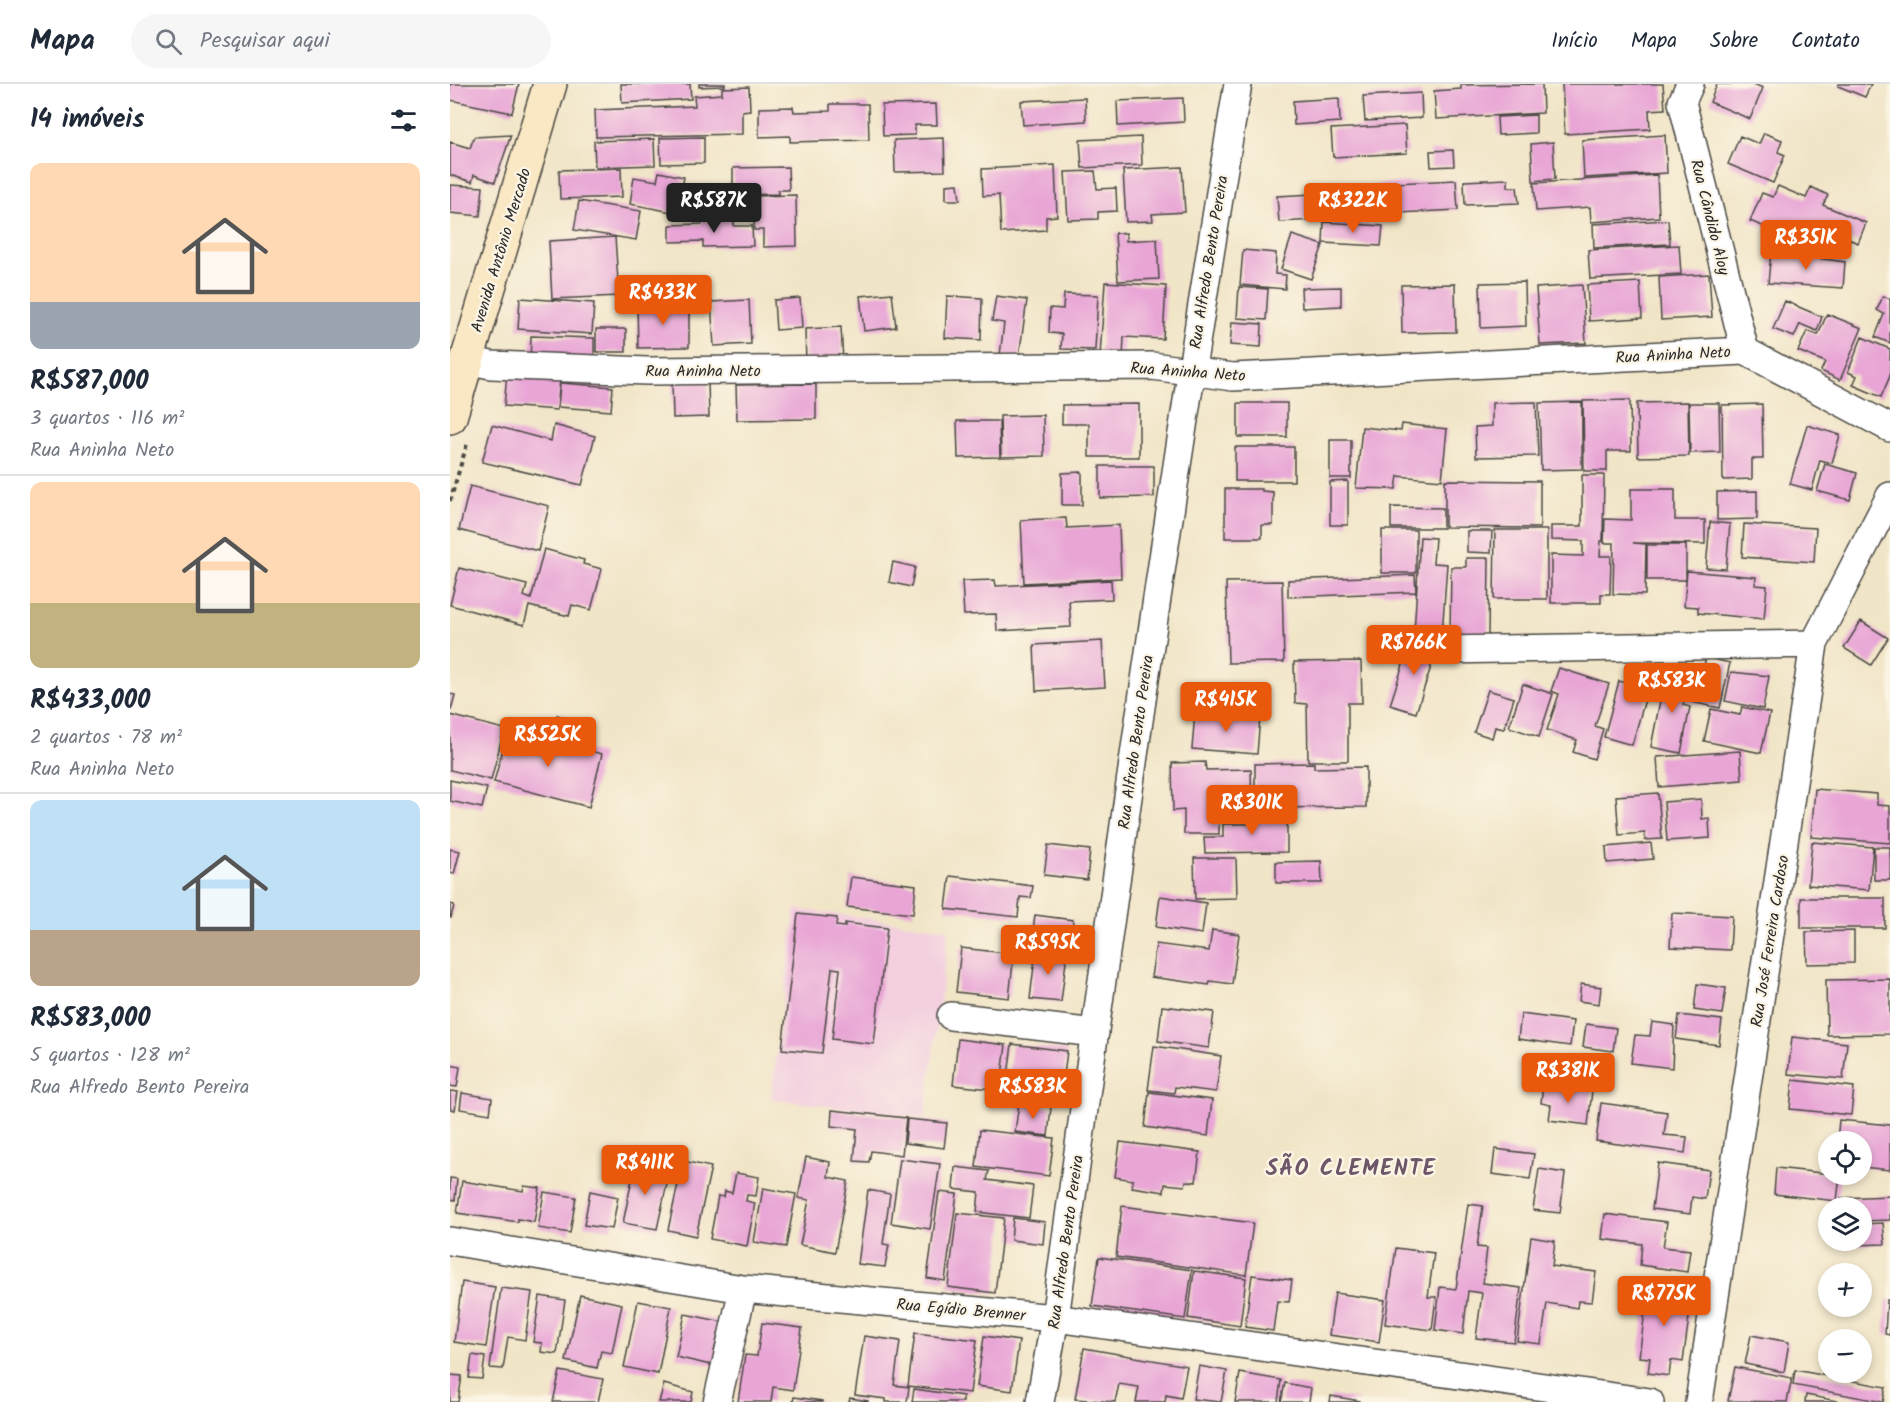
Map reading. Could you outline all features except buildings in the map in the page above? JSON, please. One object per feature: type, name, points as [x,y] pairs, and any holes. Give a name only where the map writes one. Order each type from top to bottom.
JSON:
[{"type":"street","name":"Avenida Antônio Mercado","points":[[450,417],[550,84]]},
{"type":"street","name":"Rua Alfredo Bento Pereira","points":[[1040,1402],[1055,1318],[1190,370],[1238,84]]},
{"type":"street","name":"Rua Cândido Aloy","points":[[1690,84],[1682,102],[1745,351]]},
{"type":"street","name":"Rua Aninha Neto","points":[[467,360],[512,366],[647,371],[1152,366],[1233,377],[1745,351],[1890,428]]},
{"type":"street","name":"Rua José Ferreira Cardoso","points":[[1699,1402],[1814,644],[1890,496]]},
{"type":"street","points":[[1443,650],[1814,644]]},
{"type":"street","points":[[951,1016],[1095,1033]]},
{"type":"street","name":"Rua Egídio Brenner","points":[[450,1240],[743,1288],[1055,1318],[1650,1402]]},
{"type":"street","points":[[717,1402],[743,1288]]},
{"type":"shaded area","points":[[795,909],[949,929],[925,1118],[771,1099]]},
{"type":"district","name":"SÃO CLEMENTE","points":[[1351,1167]]}]
